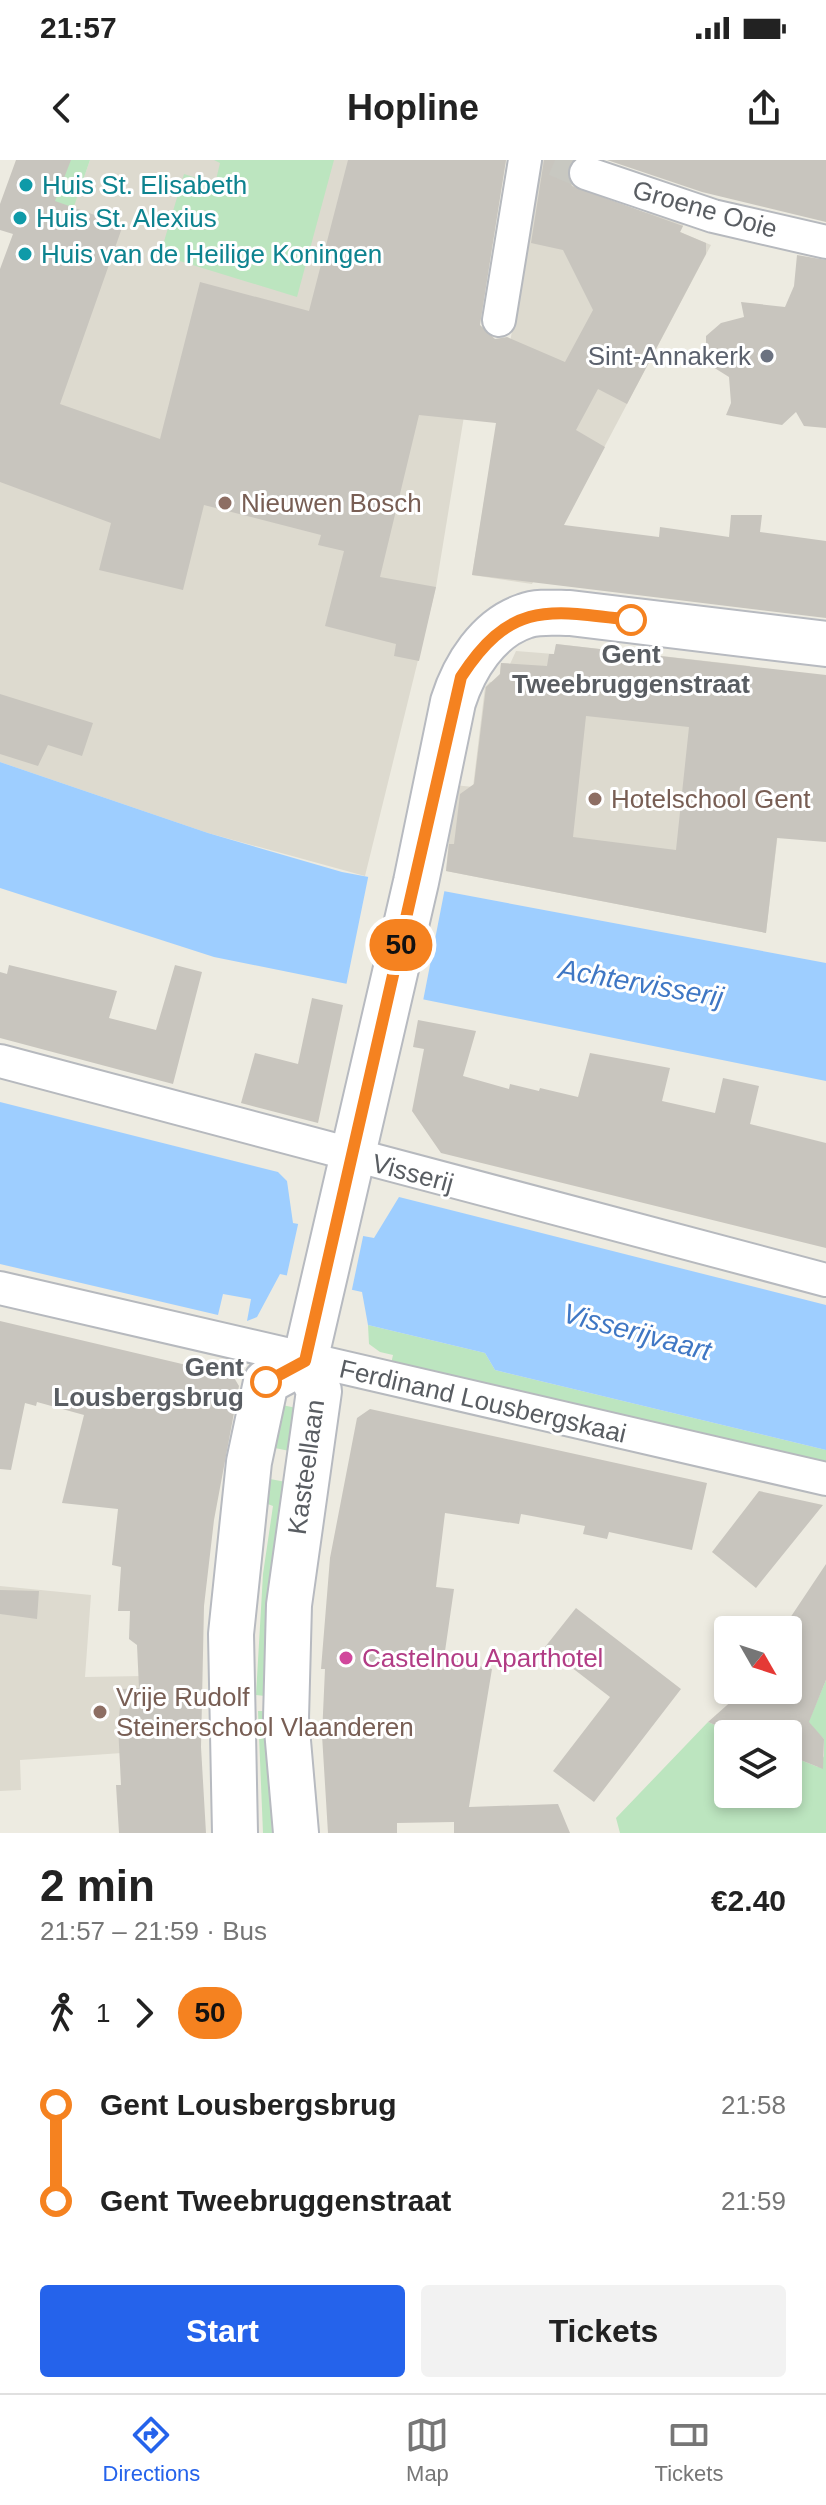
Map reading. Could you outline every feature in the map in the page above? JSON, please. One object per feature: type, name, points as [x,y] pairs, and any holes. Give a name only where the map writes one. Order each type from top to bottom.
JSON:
[{"type":"street","points":[[499,320],[525,160]]},
{"type":"street","name":"Groene Ooie","points":[[586,173],[713,216],[826,242]]},
{"type":"street","points":[[305,1361],[333,1226],[416,882],[461,677],[475,654],[500,630],[525,616],[546,613],[570,613],[826,644]]},
{"type":"street","name":"Visserij","points":[[0,1061],[826,1280]]},
{"type":"street","name":"Ferdinand Lousbergskaai","points":[[0,1288],[305,1361],[826,1479]]},
{"type":"street","name":"Kasteellaan","points":[[235,1833],[231,1634],[249,1462],[266,1382],[305,1361],[319,1391],[305,1473],[289,1605],[286,1718],[296,1833]]},
{"type":"street","points":[[249,1462],[305,1473]]},
{"type":"shaded area","name":"Nieuwen Bosch","points":[[90,160],[506,160],[436,587],[365,876],[208,833],[0,762],[0,410]]},
{"type":"shaded area","points":[[540,160],[587,160],[583,192],[644,217],[648,210],[685,222],[680,232],[711,245],[532,584],[472,575]]},
{"type":"shaded area","name":"Hotelschool Gent","points":[[556,644],[750,666],[743,724],[780,816],[766,933],[446,871],[454,785],[473,787],[485,687],[490,682],[499,681],[501,663],[510,664],[516,651],[554,654]]},
{"type":"shaded area","name":"Vrije Rudolf Steinerschool Vlaanderen","points":[[0,1586],[91,1595],[85,1677],[201,1675],[122,1753],[20,1760],[21,1790],[0,1791]]},
{"type":"green space","points":[[64,160],[90,160],[63,238],[43,202]]},
{"type":"green space","points":[[214,160],[334,160],[297,297],[160,255],[184,174],[215,184],[220,163]]},
{"type":"green space","points":[[368,1325],[485,1353],[495,1370],[826,1450],[826,1466],[391,1364],[393,1355],[380,1352],[369,1344]]},
{"type":"green space","points":[[282,1405],[311,1411],[304,1454],[275,1448]]},
{"type":"green space","points":[[270,1479],[297,1484],[286,1507],[272,1559],[266,1615],[265,1696],[256,1695],[263,1574],[273,1506],[265,1503]]},
{"type":"green space","points":[[826,1680],[826,1833],[620,1833],[616,1818],[708,1722],[714,1724],[714,1808],[802,1808],[802,1761],[818,1767],[824,1756],[824,1739],[808,1723]]},
{"type":"green space","points":[[258,1711],[266,1711],[272,1833],[263,1833]]},
{"type":"water","name":"Achtervisserij","points":[[0,762],[208,833],[342,872],[826,963],[826,1081],[214,957],[0,888]]},
{"type":"water","name":"Visserijvaart","points":[[0,1102],[278,1172],[287,1181],[293,1223],[374,1238],[399,1197],[826,1305],[826,1450],[495,1370],[485,1353],[368,1325],[362,1292],[280,1274],[257,1317],[247,1321],[251,1299],[223,1294],[218,1315],[0,1264]]},
{"type":"pier","points":[[369,873],[445,888],[423,1001],[346,986]]},
{"type":"pier","points":[[299,1220],[364,1232],[351,1294],[286,1279]]},
{"type":"building","points":[[16,160],[71,160],[55,201],[123,225],[60,404],[160,439],[200,282],[309,311],[348,160],[506,160],[480,325],[495,339],[507,337],[565,362],[593,310],[563,250],[531,243],[544,160],[572,160],[567,176],[572,186],[683,226],[680,232],[706,243],[706,254],[627,404],[598,389],[576,430],[605,447],[564,525],[659,537],[660,527],[729,537],[731,515],[762,515],[760,532],[826,541],[826,618],[472,575],[496,423],[419,415],[380,577],[436,587],[419,661],[394,656],[396,644],[325,626],[344,551],[318,545],[321,535],[204,505],[183,590],[99,570],[111,523],[0,482],[0,269],[13,234],[0,230],[0,204]]},
{"type":"building","points":[[607,160],[826,160],[826,222],[702,192]]},
{"type":"building","name":"Sint-Annakerk","points":[[797,255],[826,260],[826,428],[804,426],[796,412],[782,425],[726,415],[731,403],[729,377],[713,367],[706,352],[706,336],[721,323],[744,317],[741,302],[785,307],[794,286]]},
{"type":"building","name":"Hotelschool Gent","points":[[556,644],[826,675],[826,842],[777,838],[766,933],[446,871],[449,844],[454,844],[460,794],[474,784],[486,687],[500,674],[501,663],[547,666],[549,654],[554,654]],"holes":[[[586,716],[689,727],[676,850],[573,837]]]},
{"type":"building","points":[[0,694],[93,723],[82,756],[48,745],[38,766],[0,754]]},
{"type":"building","points":[[9,965],[117,991],[109,1018],[156,1030],[175,965],[202,972],[173,1084],[0,1038],[0,972],[7,974]]},
{"type":"building","points":[[312,998],[343,1005],[318,1123],[241,1103],[255,1053],[298,1064]]},
{"type":"building","points":[[418,1020],[476,1031],[463,1076],[509,1089],[510,1084],[578,1097],[590,1053],[670,1068],[662,1101],[715,1113],[723,1078],[759,1086],[750,1124],[826,1143],[826,1248],[441,1153],[412,1111],[424,1049],[413,1047]]},
{"type":"building","points":[[0,1321],[233,1376],[239,1386],[214,1520],[204,1606],[201,1747],[206,1833],[119,1833],[116,1785],[121,1785],[118,1725],[122,1689],[139,1688],[137,1645],[129,1639],[130,1611],[118,1611],[121,1567],[112,1565],[118,1509],[62,1503],[84,1415],[37,1402],[36,1406],[25,1403],[11,1470],[0,1469]]},
{"type":"building","points":[[370,1409],[707,1483],[692,1550],[609,1532],[607,1539],[583,1534],[585,1526],[521,1514],[519,1524],[445,1513],[436,1587],[454,1589],[444,1658],[492,1669],[469,1807],[558,1804],[570,1833],[454,1833],[454,1822],[397,1823],[397,1833],[328,1833],[322,1735],[325,1669],[321,1669],[330,1558],[357,1418]]},
{"type":"building","points":[[759,1491],[823,1505],[756,1588],[712,1552]]},
{"type":"building","points":[[826,1564],[826,1680],[809,1722],[824,1739],[823,1769],[802,1761],[802,1720],[714,1720],[714,1724],[708,1722],[728,1704],[802,1704],[802,1616],[791,1616]]},
{"type":"building","points":[[0,1590],[39,1591],[37,1619],[0,1614]]},
{"type":"building","points":[[576,1608],[681,1689],[594,1802],[553,1771],[610,1697],[545,1647]]},
{"type":"tunnel","points":[[555,160],[586,173]]},
{"type":"bus line","name":"50","points":[[266,1382],[305,1361],[333,1226],[416,882],[453,702],[461,677],[475,654],[500,630],[525,616],[570,613],[631,620]]},
{"type":"place","name":"Huis St. Elisabeth","points":[[26,185]]},
{"type":"place","name":"Huis St. Alexius","points":[[20,218]]},
{"type":"place","name":"Huis van de Heilige Koningen","points":[[25,254]]},
{"type":"place","name":"Sint-Annakerk","points":[[767,356]]},
{"type":"place","name":"Nieuwen Bosch","points":[[225,503]]},
{"type":"place","name":"Gent Tweebruggenstraat","points":[[631,620]]},
{"type":"place","name":"Hotelschool Gent","points":[[595,799]]},
{"type":"place","name":"Gent Lousbergsbrug","points":[[266,1382]]},
{"type":"place","name":"Castelnou Aparthotel","points":[[346,1658]]},
{"type":"place","name":"Vrije Rudolf Steinerschool Vlaanderen","points":[[100,1712]]}]
